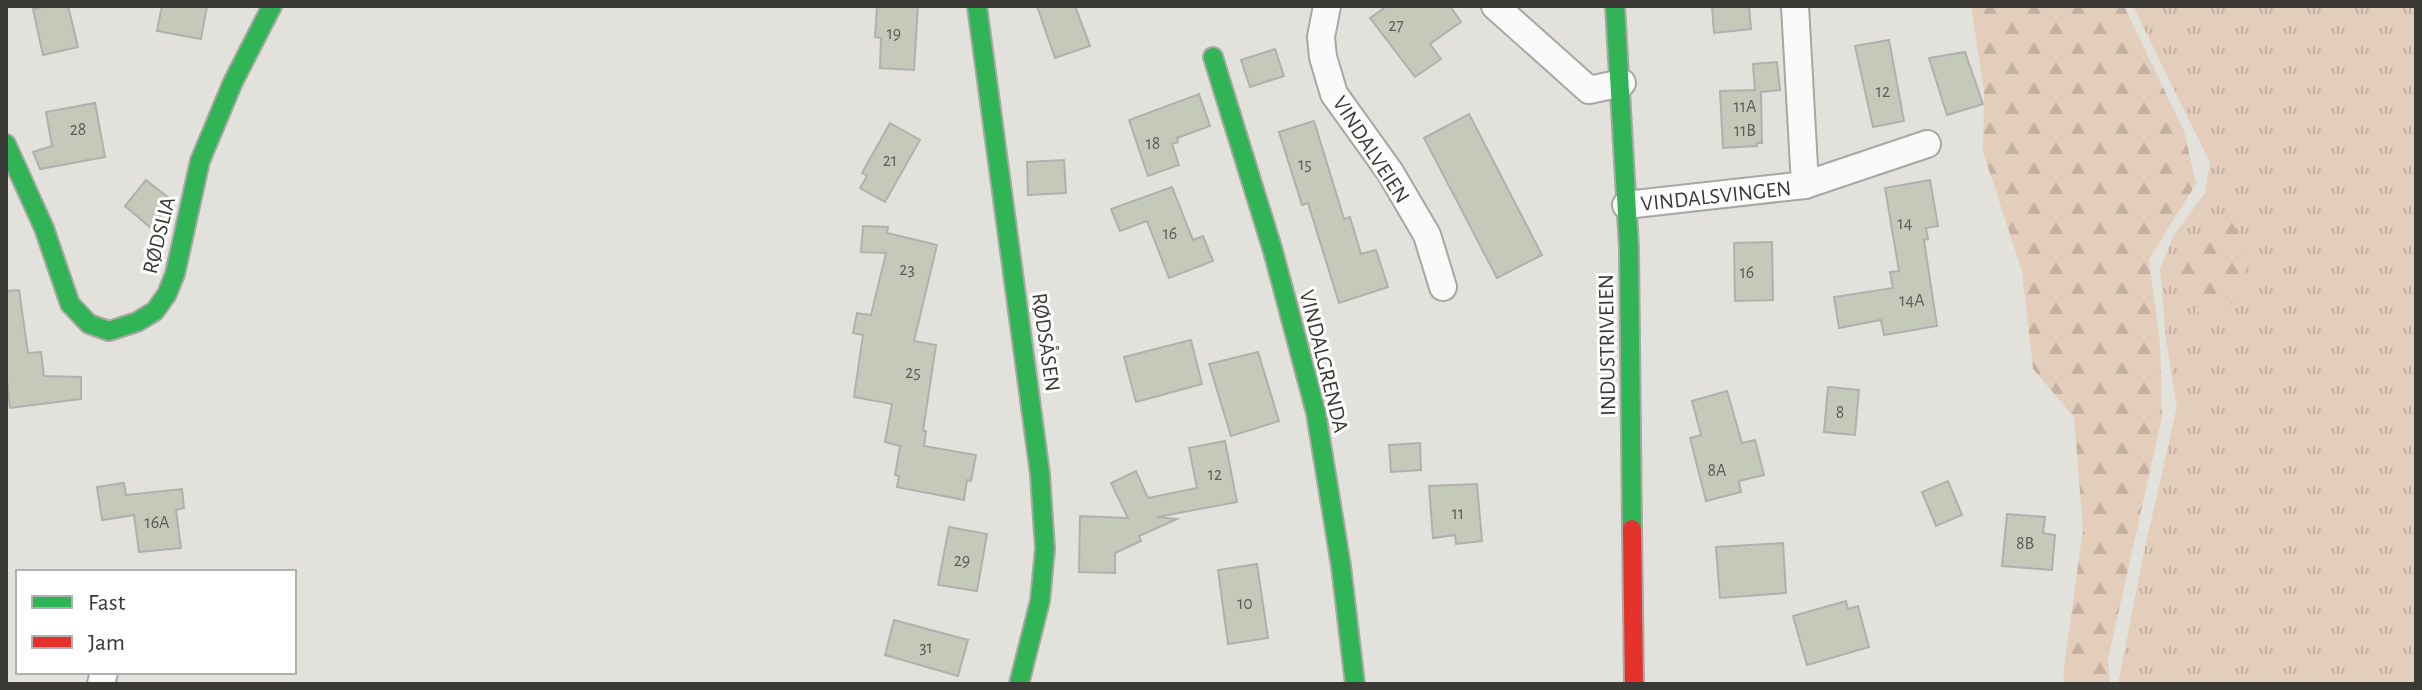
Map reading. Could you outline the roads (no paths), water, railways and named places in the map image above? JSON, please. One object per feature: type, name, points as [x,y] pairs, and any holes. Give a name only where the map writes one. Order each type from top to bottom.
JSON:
[{"type":"street","name":"RØDSLIA","points":[[6,144],[44,228],[70,304],[89,324],[109,331],[137,322],[155,311],[167,294],[175,274],[200,161],[233,82],[272,6]]},
{"type":"street","name":"RØDSÅSEN","points":[[977,6],[1040,474],[1044,534],[1040,601],[1019,684]]},
{"type":"street","name":"VINDALVEIEN","points":[[1327,6],[1321,37],[1323,57],[1334,94],[1390,172],[1427,235],[1443,287]]},
{"type":"street","points":[[1495,6],[1589,90],[1622,83]]},
{"type":"street","name":"INDUSTRIVEIEN","points":[[1615,6],[1622,83],[1632,394],[1634,684]]},
{"type":"street","name":"VINDALSVINGEN","points":[[1795,6],[1805,185]]},
{"type":"street","name":"VINDALGRENDA","points":[[1213,57],[1273,251],[1316,413],[1341,566],[1355,684]]},
{"type":"street","name":"VINDALSVINGEN","points":[[1626,205],[1805,185],[1927,144]]}]
